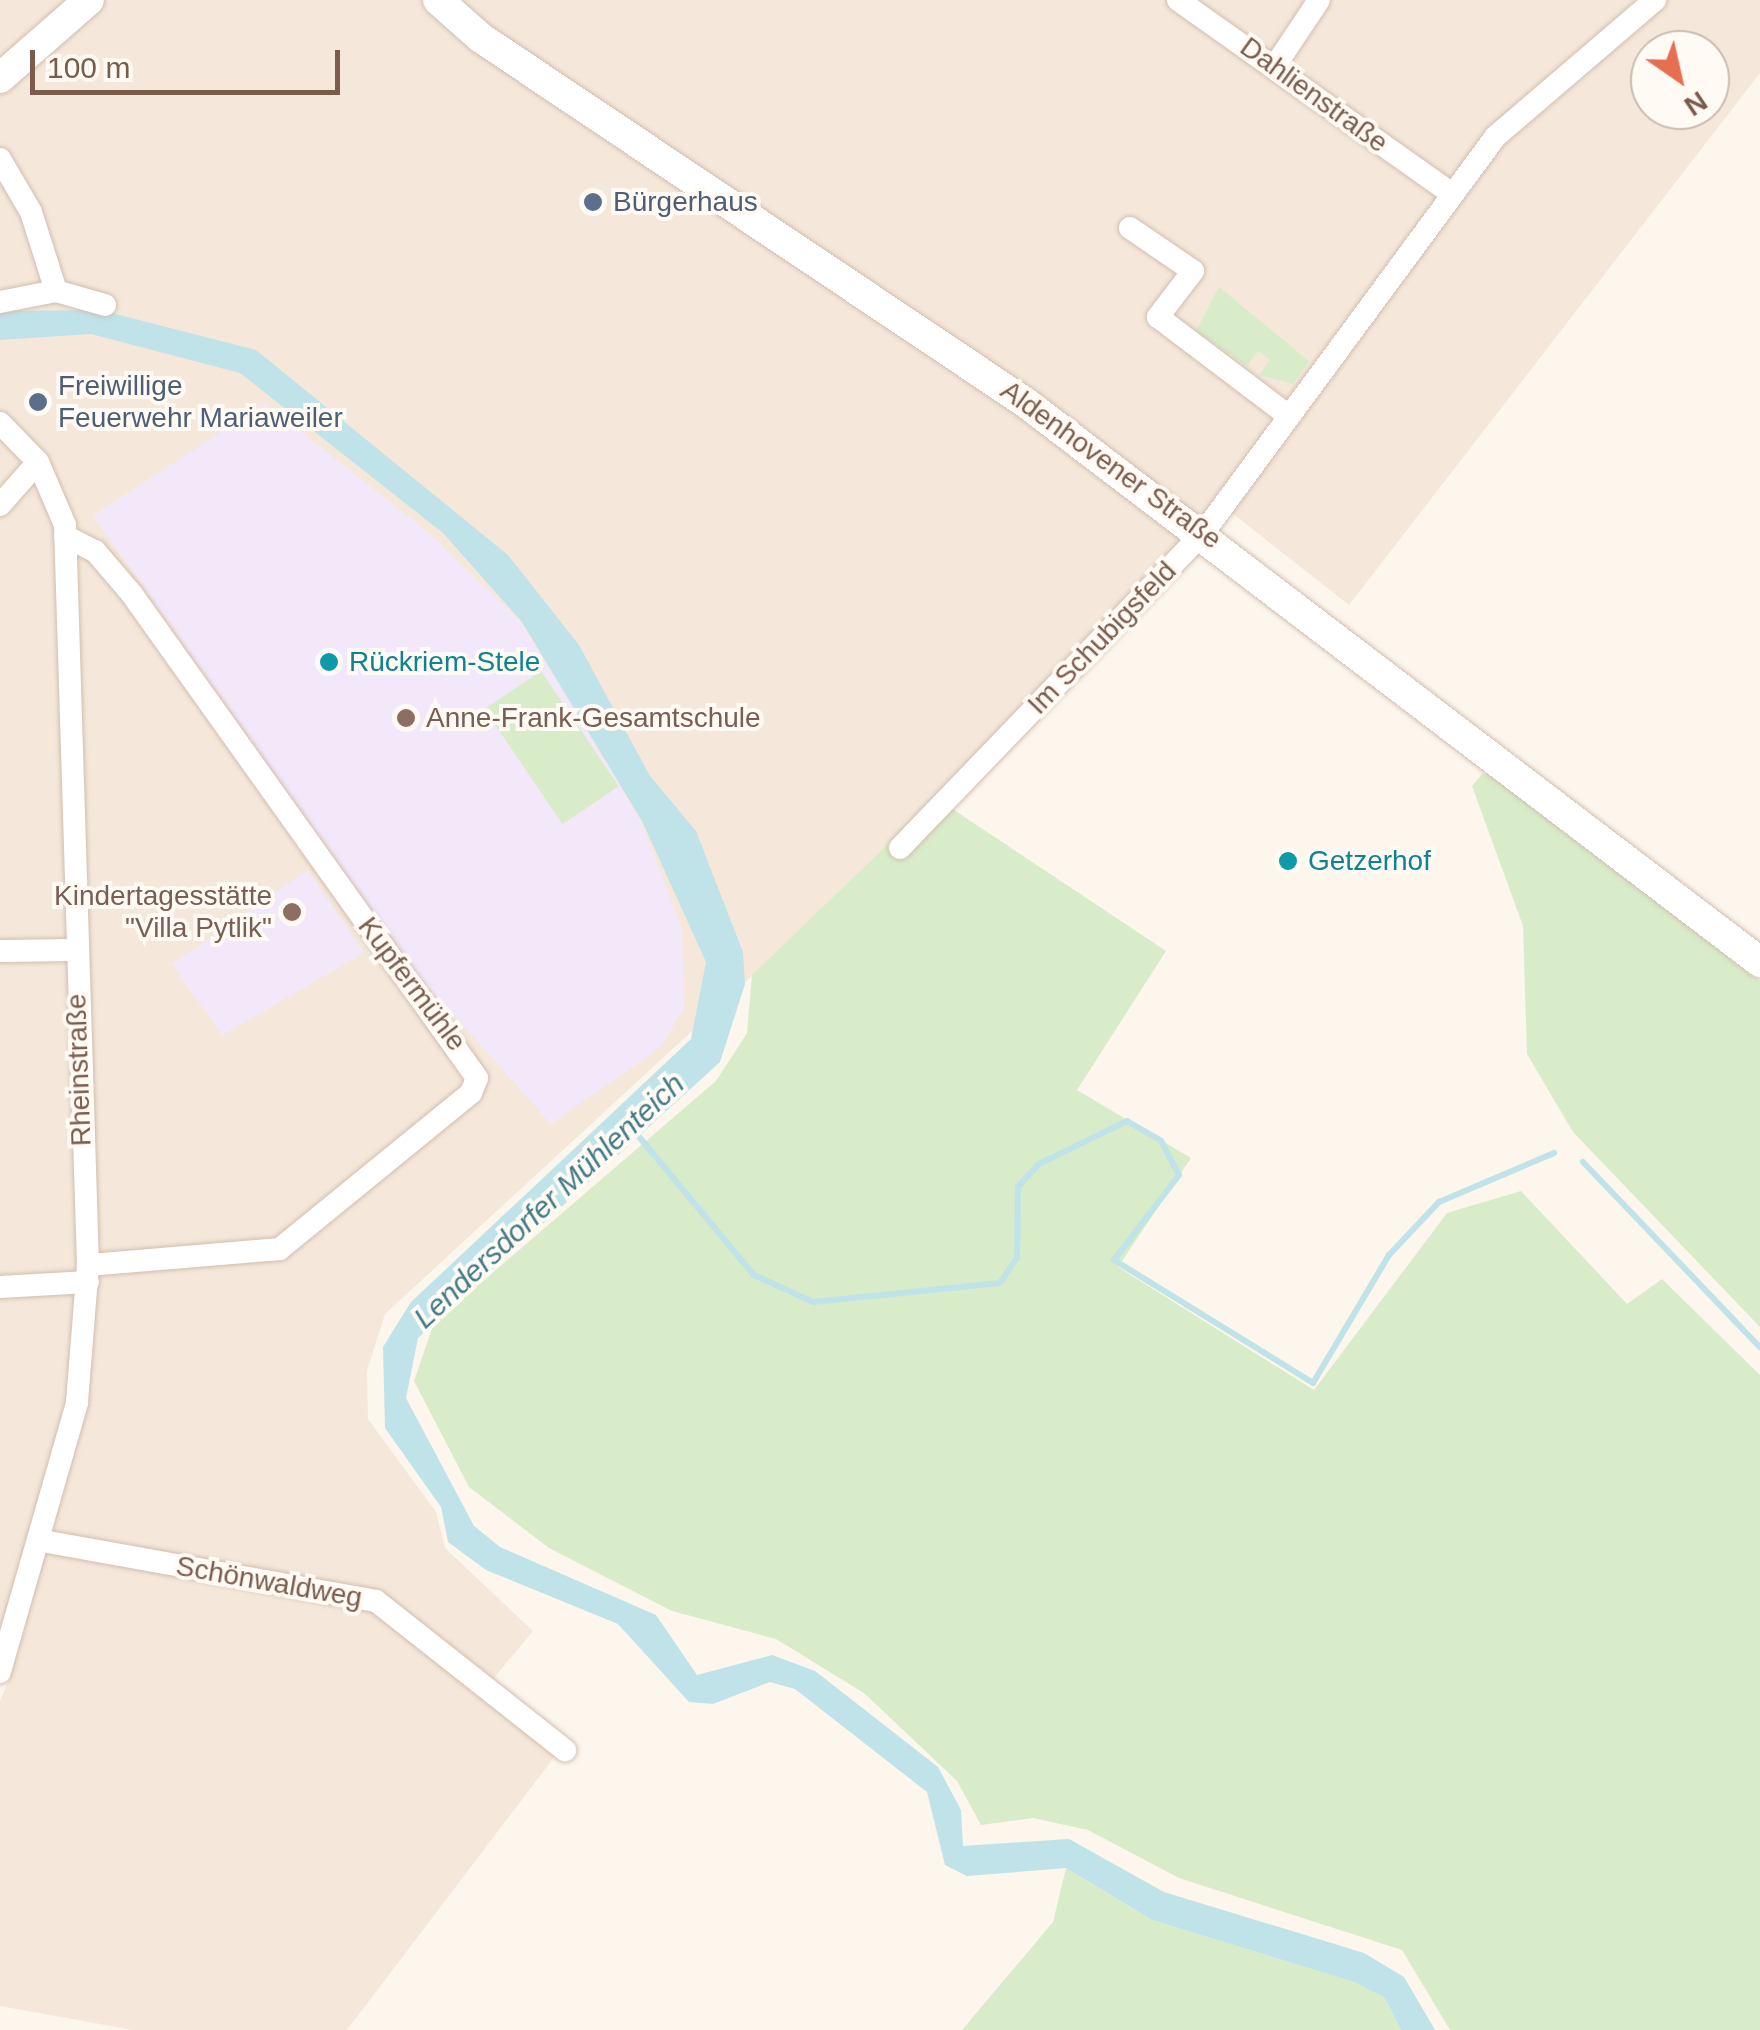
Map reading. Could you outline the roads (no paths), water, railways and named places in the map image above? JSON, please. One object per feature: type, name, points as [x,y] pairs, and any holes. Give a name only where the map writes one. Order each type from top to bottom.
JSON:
[{"type":"main road","points":[[0,78],[89,0]]},
{"type":"main road","name":"Aldenhovener Straße","points":[[438,0],[590,112],[906,316],[1204,532],[1760,962]]},
{"type":"street","name":"Dahlienstraße","points":[[1178,0],[1448,192]]},
{"type":"street","points":[[1275,66],[1319,0]]},
{"type":"street","name":"Im Schubigsfeld","points":[[900,848],[1204,532],[1448,192],[1514,119],[1655,0]]},
{"type":"street","points":[[0,158],[31,212],[56,291]]},
{"type":"street","points":[[1130,228],[1192,271],[1158,317],[1289,416]]},
{"type":"street","points":[[0,302],[56,291],[105,304]]},
{"type":"street","points":[[0,423],[38,462],[0,506]]},
{"type":"street","name":"Rheinstraße","points":[[0,1672],[43,1541],[85,1367],[88,1274],[65,536],[38,462]]},
{"type":"street","name":"Kupfermühle","points":[[65,536],[95,551],[131,593],[477,1078],[471,1093],[280,1248],[88,1274]]},
{"type":"street","points":[[0,952],[76,950]]},
{"type":"street","points":[[0,1288],[88,1274]]},
{"type":"street","name":"Schönwaldweg","points":[[43,1541],[376,1602],[565,1750]]},
{"type":"water","name":"Lendersdorfer Mühlenteich","points":[[100,310],[256,350],[508,555],[579,645],[650,776],[696,831],[743,952],[745,984],[720,1062],[418,1338],[406,1398],[474,1526],[500,1547],[656,1615],[697,1675],[772,1655],[815,1671],[938,1767],[961,1810],[963,1846],[1069,1839],[1164,1892],[1364,1953],[1404,1977],[1435,2030],[1401,2030],[1385,1998],[1354,1982],[1152,1920],[1066,1868],[967,1876],[945,1865],[927,1792],[795,1689],[770,1682],[713,1704],[689,1702],[618,1624],[486,1570],[448,1542],[441,1507],[385,1428],[383,1347],[411,1302],[691,1039],[706,962],[642,821],[522,622],[443,533],[240,373],[91,334],[0,340],[0,311]]},
{"type":"waterway","name":"Lendersdorfer Mühlenteich","points":[[636,1133],[754,1275],[813,1302],[1000,1283],[1017,1258],[1018,1187],[1039,1164],[1127,1121],[1161,1141],[1179,1175],[1114,1260],[1313,1383],[1389,1255],[1439,1202],[1554,1153]]},
{"type":"waterway","points":[[1583,1162],[1760,1347]]},
{"type":"place","name":"Bürgerhaus","points":[[593,202]]},
{"type":"place","name":"Freiwillige Feuerwehr Mariaweiler","points":[[38,402]]},
{"type":"place","name":"Rückriem-Stele","points":[[329,662]]},
{"type":"place","name":"Anne-Frank-Gesamtschule","points":[[406,718]]},
{"type":"place","name":"Getzerhof","points":[[1288,861]]},
{"type":"place","name":"Kindertagesstätte \"Villa Pytlik\"","points":[[292,912]]}]
